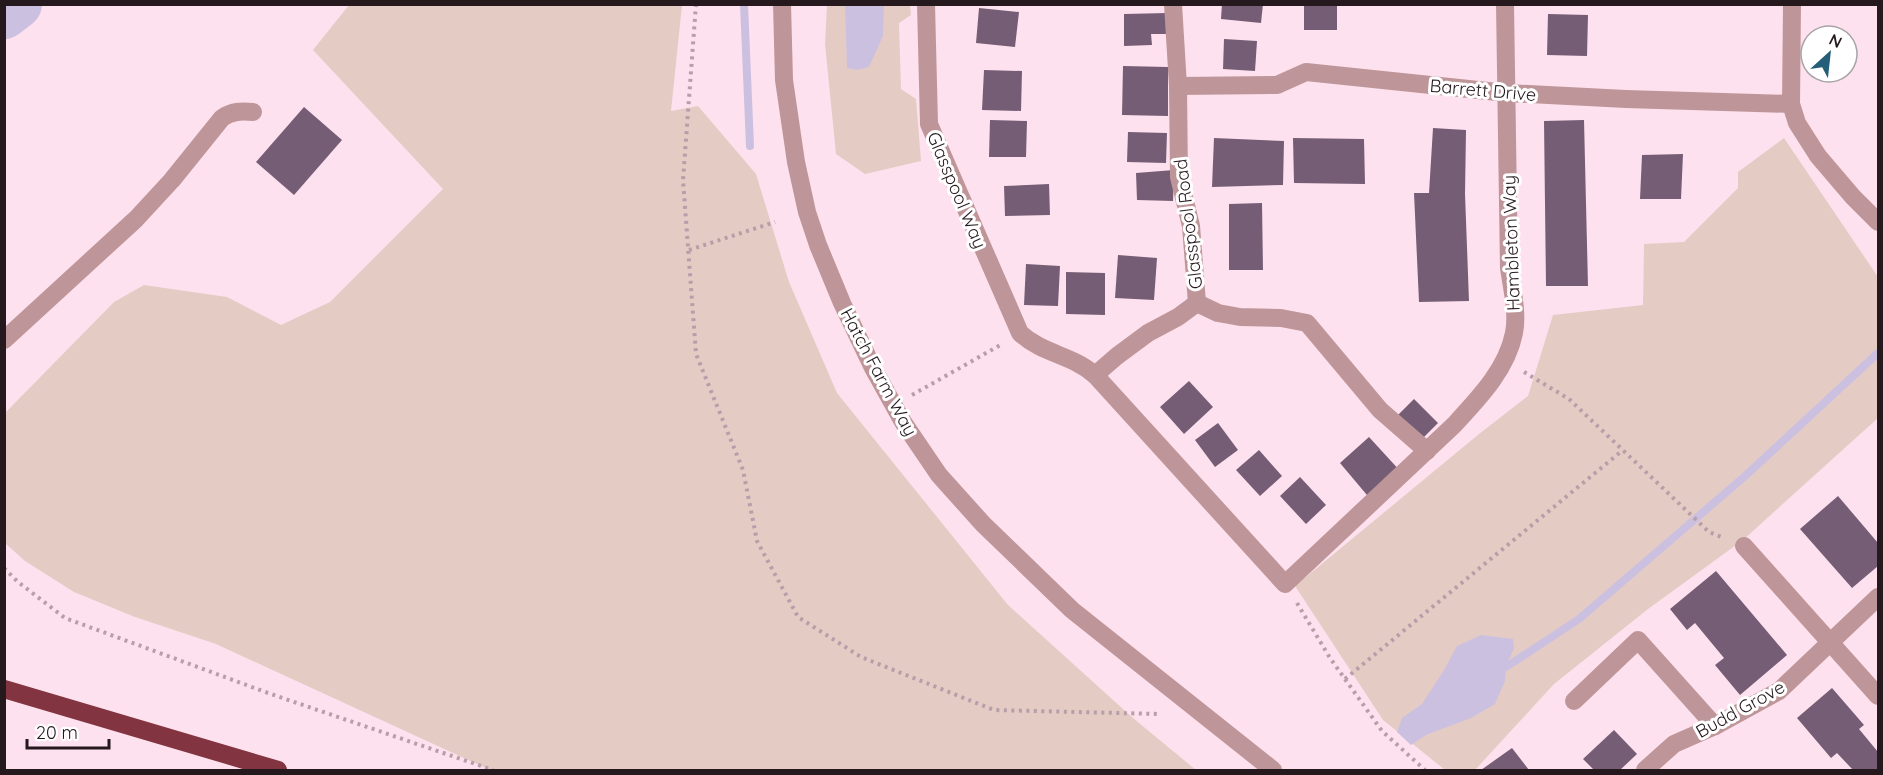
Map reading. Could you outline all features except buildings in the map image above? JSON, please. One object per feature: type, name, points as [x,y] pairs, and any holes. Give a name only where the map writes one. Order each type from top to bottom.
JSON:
[{"type":"highway","points":[[4,689],[278,771]]},
{"type":"street","name":"Hatch Farm Way","points":[[782,4],[784,80],[796,162],[807,212],[842,303],[893,405],[939,475],[983,524],[1072,610],[1273,771]]},
{"type":"street","name":"Glasspool Way","points":[[926,4],[929,124],[1020,333]]},
{"type":"street","name":"Glasspool Road","points":[[1095,375],[1148,333],[1178,317],[1197,303],[1191,226],[1179,177],[1178,86],[1173,4]]},
{"type":"street","name":"Hambleton Way","points":[[1285,584],[1427,451],[1479,398],[1505,361],[1515,332],[1509,268],[1505,4]]},
{"type":"street","points":[[1792,4],[1791,104],[1797,123],[1818,156],[1878,222]]},
{"type":"street","name":"Barrett Drive","points":[[1178,86],[1277,85],[1306,72],[1507,93],[1791,104]]},
{"type":"street","points":[[4,339],[136,219],[172,180],[222,118],[228,113],[253,112]]},
{"type":"street","points":[[1197,303],[1218,313],[1240,317],[1281,318],[1307,323],[1380,410],[1427,451]]},
{"type":"street","points":[[1020,333],[1046,351],[1083,364],[1095,375],[1285,584]]},
{"type":"street","points":[[1744,546],[1878,696]]},
{"type":"street","name":"Budd Grove","points":[[1645,771],[1674,744],[1715,726],[1779,691],[1878,597]]},
{"type":"street","points":[[1574,700],[1638,640],[1715,726]]},
{"type":"path","points":[[696,4],[683,180],[696,354],[743,470],[757,541],[798,617],[861,657],[993,710],[1159,714]]},
{"type":"path","points":[[689,250],[775,222]]},
{"type":"path","points":[[893,405],[1020,333]]},
{"type":"path","points":[[1505,361],[1569,399],[1709,532]]},
{"type":"path","points":[[1345,679],[1623,450]]},
{"type":"path","points":[[4,568],[18,582],[65,618],[268,693],[493,771]]},
{"type":"path","points":[[1285,584],[1345,679],[1382,731],[1425,771]]},
{"type":"shaded area","points":[[349,5],[682,5],[671,111],[698,106],[756,174],[789,282],[837,393],[1008,605],[1133,718],[1196,770],[490,770],[216,644],[135,617],[74,592],[25,561],[5,543],[5,413],[114,302],[144,285],[227,297],[281,325],[330,302],[443,189],[313,50]]},
{"type":"shaded area","points":[[827,5],[910,5],[911,15],[899,23],[901,89],[916,99],[921,161],[865,174],[836,154],[825,44]]},
{"type":"shaded area","points":[[845,5],[884,5],[883,36],[869,67],[857,70],[847,68]]},
{"type":"shaded area","points":[[1784,138],[1878,277],[1878,418],[1743,540],[1648,609],[1554,684],[1475,770],[1445,770],[1383,720],[1295,586],[1528,396],[1553,315],[1643,305],[1644,244],[1684,242],[1738,188],[1738,172]]},
{"type":"shaded area","points":[[1481,635],[1513,639],[1514,648],[1506,667],[1505,681],[1495,704],[1471,718],[1426,735],[1411,745],[1397,732],[1402,718],[1422,704],[1457,646]]},
{"type":"waterway","points":[[4,14],[17,4]]},
{"type":"waterway","points":[[744,4],[750,146]]},
{"type":"waterway","points":[[1506,667],[1579,619],[1744,477],[1878,353]]}]
